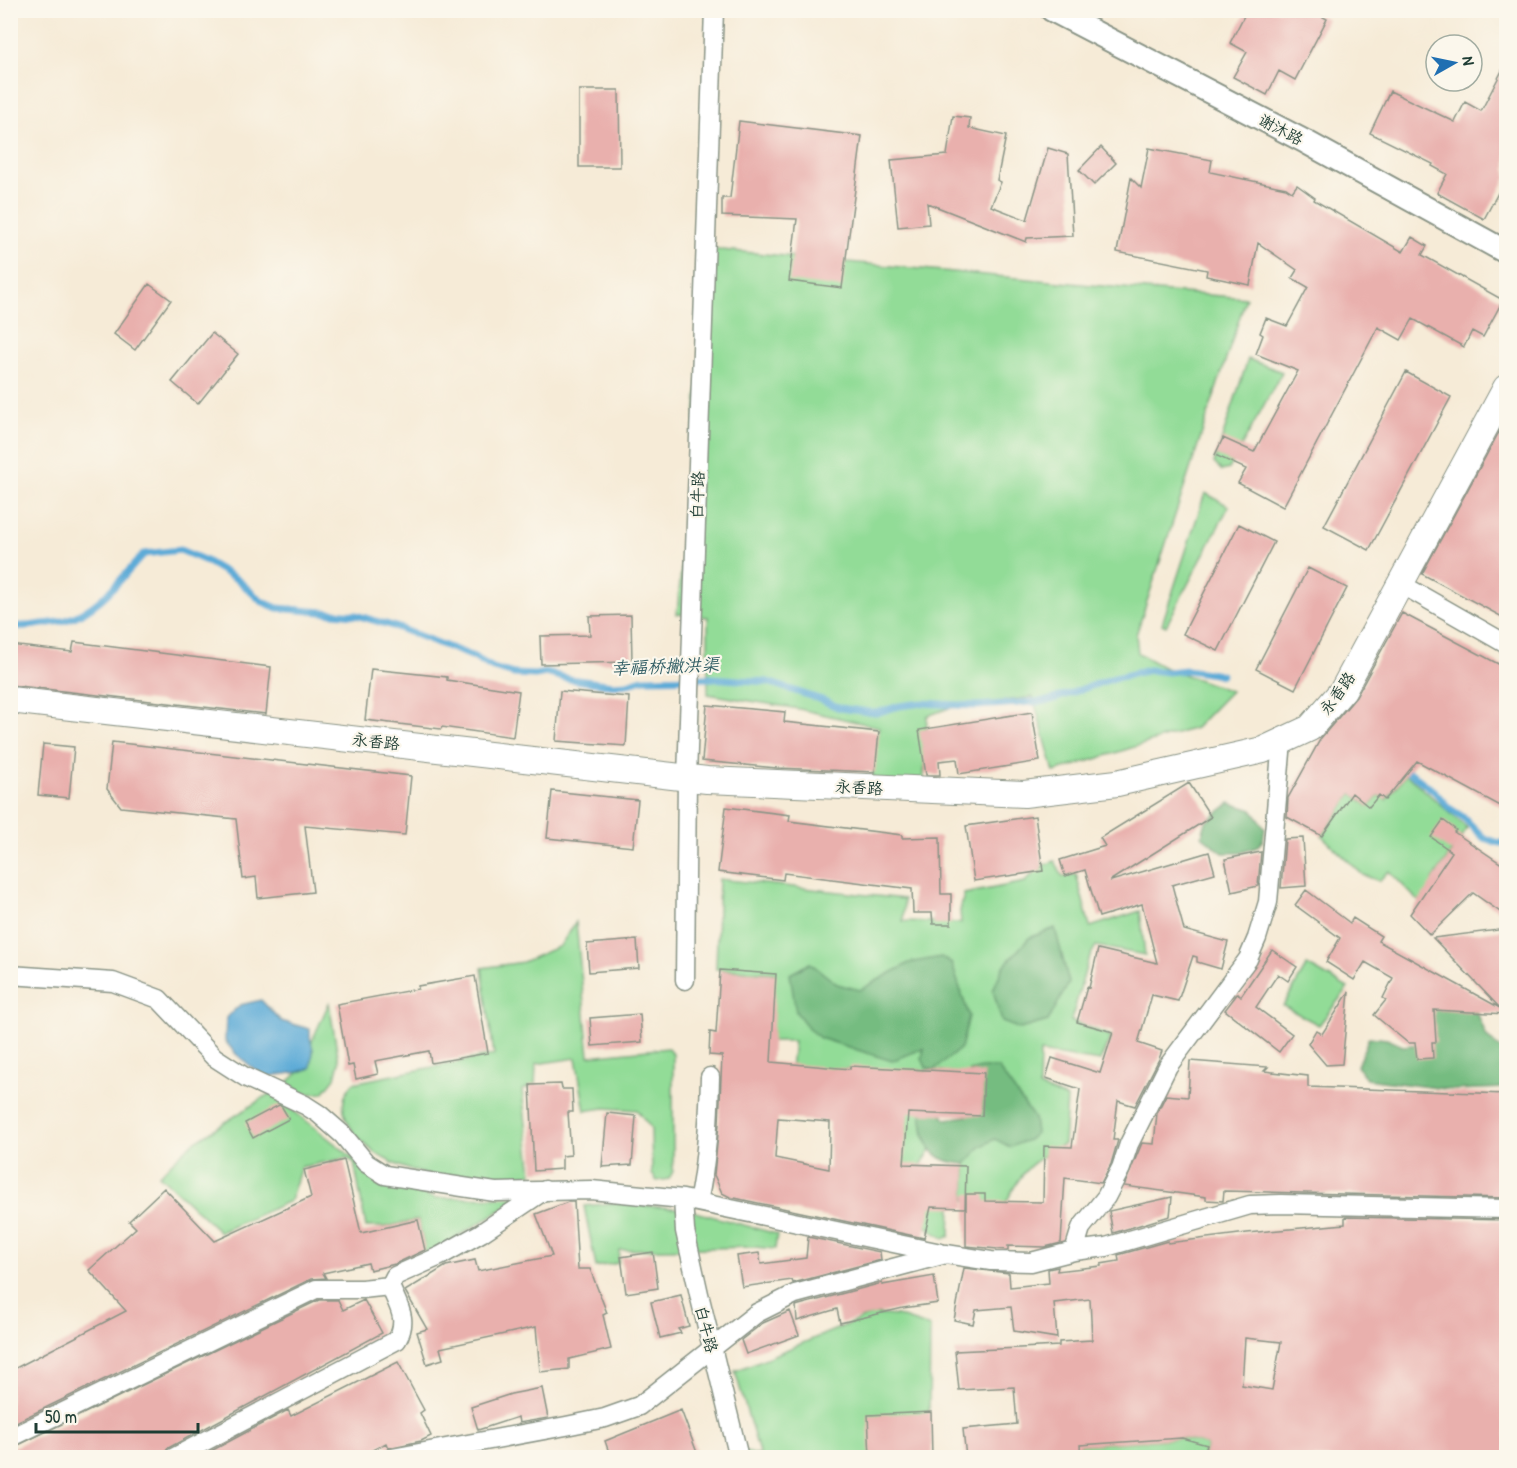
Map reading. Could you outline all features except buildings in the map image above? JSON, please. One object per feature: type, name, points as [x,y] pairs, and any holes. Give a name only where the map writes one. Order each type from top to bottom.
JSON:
[{"type":"main road","name":"永香路","points":[[10,700],[707,780],[1024,794],[1117,783],[1263,750],[1310,728],[1343,690],[1506,388]]},
{"type":"street","name":"白牛路","points":[[685,980],[687,777],[714,10]]},
{"type":"street","name":"谢沐路","points":[[1052,10],[1306,142],[1506,252]]},
{"type":"street","points":[[1401,584],[1506,645]]},
{"type":"street","points":[[1074,1251],[1081,1228],[1106,1197],[1121,1168],[1129,1144],[1168,1066],[1248,959],[1257,938],[1268,902],[1282,741]]},
{"type":"street","points":[[10,975],[113,982],[159,999],[214,1057],[245,1077],[319,1114],[343,1135],[366,1162],[386,1175],[495,1192],[591,1190],[691,1200],[946,1254],[992,1261],[1031,1262],[1074,1251],[1106,1248],[1250,1205],[1506,1209]]},
{"type":"street","name":"白牛路","points":[[710,1077],[709,1117],[701,1185],[691,1200],[685,1231],[739,1458]]},
{"type":"street","points":[[173,1458],[397,1340],[403,1329],[404,1319],[390,1286],[395,1276],[440,1256],[481,1233],[545,1190]]},
{"type":"street","points":[[392,1458],[604,1418],[639,1406],[757,1313],[795,1294],[946,1254]]},
{"type":"street","points":[[10,1438],[316,1289],[362,1289],[390,1286]]},
{"type":"green space","points":[[711,249],[1246,298],[1136,635],[1138,653],[1163,667],[1231,691],[1195,728],[1054,772],[1033,697],[949,708],[927,716],[923,790],[871,787],[879,727],[799,709],[708,694],[708,617],[677,614]]},
{"type":"green space","points":[[1248,359],[1282,372],[1229,469],[1222,471],[1214,463]]},
{"type":"green space","points":[[1205,493],[1229,506],[1166,626],[1162,624]]},
{"type":"green space","points":[[1406,774],[1467,828],[1433,880],[1427,910],[1389,871],[1379,881],[1363,875],[1322,836],[1352,793],[1369,807],[1379,795],[1386,800]]},
{"type":"green space","points":[[1230,803],[1252,810],[1265,828],[1263,840],[1257,847],[1240,853],[1223,853],[1202,836],[1206,822]]},
{"type":"green space","points":[[1055,861],[1063,877],[1076,874],[1090,927],[1140,911],[1145,955],[1096,946],[1088,960],[1071,1021],[1111,1036],[1100,1061],[1040,1052],[1039,1087],[1067,1098],[1064,1144],[1043,1156],[1023,1174],[1006,1203],[965,1200],[969,1085],[962,1074],[934,1070],[791,1068],[794,1041],[771,1041],[774,973],[716,969],[719,879],[904,899],[903,921],[961,923],[960,911],[964,894],[1025,882],[1039,867]]},
{"type":"green space","points":[[576,922],[589,1056],[668,1048],[673,1054],[673,1171],[669,1179],[657,1181],[652,1174],[651,1128],[637,1110],[604,1108],[585,1111],[576,1058],[536,1064],[535,1085],[522,1090],[532,1174],[482,1181],[427,1175],[392,1163],[362,1142],[351,1128],[343,1105],[346,1094],[353,1083],[494,1055],[482,968],[523,962],[560,946]]},
{"type":"green space","points":[[1055,928],[1069,983],[1048,1021],[1020,1029],[1002,1022],[993,990],[1003,967],[1029,938]]},
{"type":"green space","points":[[941,957],[952,964],[969,1016],[961,1048],[934,1070],[926,1067],[922,1059],[924,1048],[892,1061],[820,1038],[810,1030],[796,1012],[790,974],[810,963],[837,984],[860,990],[909,963]]},
{"type":"green space","points":[[1307,965],[1348,988],[1319,1025],[1283,1006]]},
{"type":"green space","points":[[329,1003],[339,1062],[335,1078],[323,1093],[304,1093],[288,1082],[299,1072],[311,1068],[313,1050],[311,1043]]},
{"type":"green space","points":[[1429,1009],[1477,1012],[1487,1037],[1506,1053],[1506,1088],[1453,1090],[1366,1079],[1357,1066],[1369,1037],[1387,1039],[1403,1046],[1432,1043]]},
{"type":"green space","points":[[981,1068],[998,1068],[1034,1118],[1036,1133],[1028,1140],[1010,1147],[995,1139],[980,1147],[966,1164],[952,1162],[934,1153],[929,1146],[925,1137],[920,1103],[932,1104],[946,1119],[967,1116],[970,1071]]},
{"type":"green space","points":[[271,1093],[367,1169],[393,1186],[436,1198],[522,1197],[426,1256],[418,1220],[385,1227],[366,1227],[354,1162],[346,1158],[301,1167],[290,1201],[220,1232],[159,1175],[191,1144]]},
{"type":"green space","points":[[906,1100],[921,1100],[924,1137],[931,1150],[917,1171],[951,1206],[950,1236],[944,1239],[900,1207]]},
{"type":"green space","points":[[613,1203],[685,1209],[777,1234],[775,1249],[754,1247],[619,1250],[618,1263],[596,1267],[584,1206]]},
{"type":"green space","points":[[873,1314],[897,1316],[930,1327],[929,1414],[873,1457],[734,1458],[743,1451],[760,1456],[735,1371]]},
{"type":"green space","points":[[1182,1438],[1207,1445],[1203,1458],[1081,1457],[1080,1445]]},
{"type":"water","points":[[261,1000],[281,1021],[310,1029],[313,1050],[311,1068],[264,1077],[236,1054],[225,1041],[226,1018],[240,1005]]},
{"type":"waterway","name":"幸福桥撇洪渠","points":[[10,626],[55,622],[78,615],[100,601],[144,554],[180,550],[204,560],[238,580],[261,601],[277,608],[356,615],[399,628],[474,657],[493,668],[514,674],[546,673],[569,679],[613,685],[627,684],[642,679],[710,678],[768,682],[840,708],[876,713],[899,706],[922,703],[976,706],[1048,701],[1111,679],[1149,670],[1168,672],[1187,670],[1221,675]]},
{"type":"waterway","name":"幸福桥撇洪渠","points":[[1402,766],[1435,792],[1449,808],[1463,817],[1484,838],[1506,843]]}]
